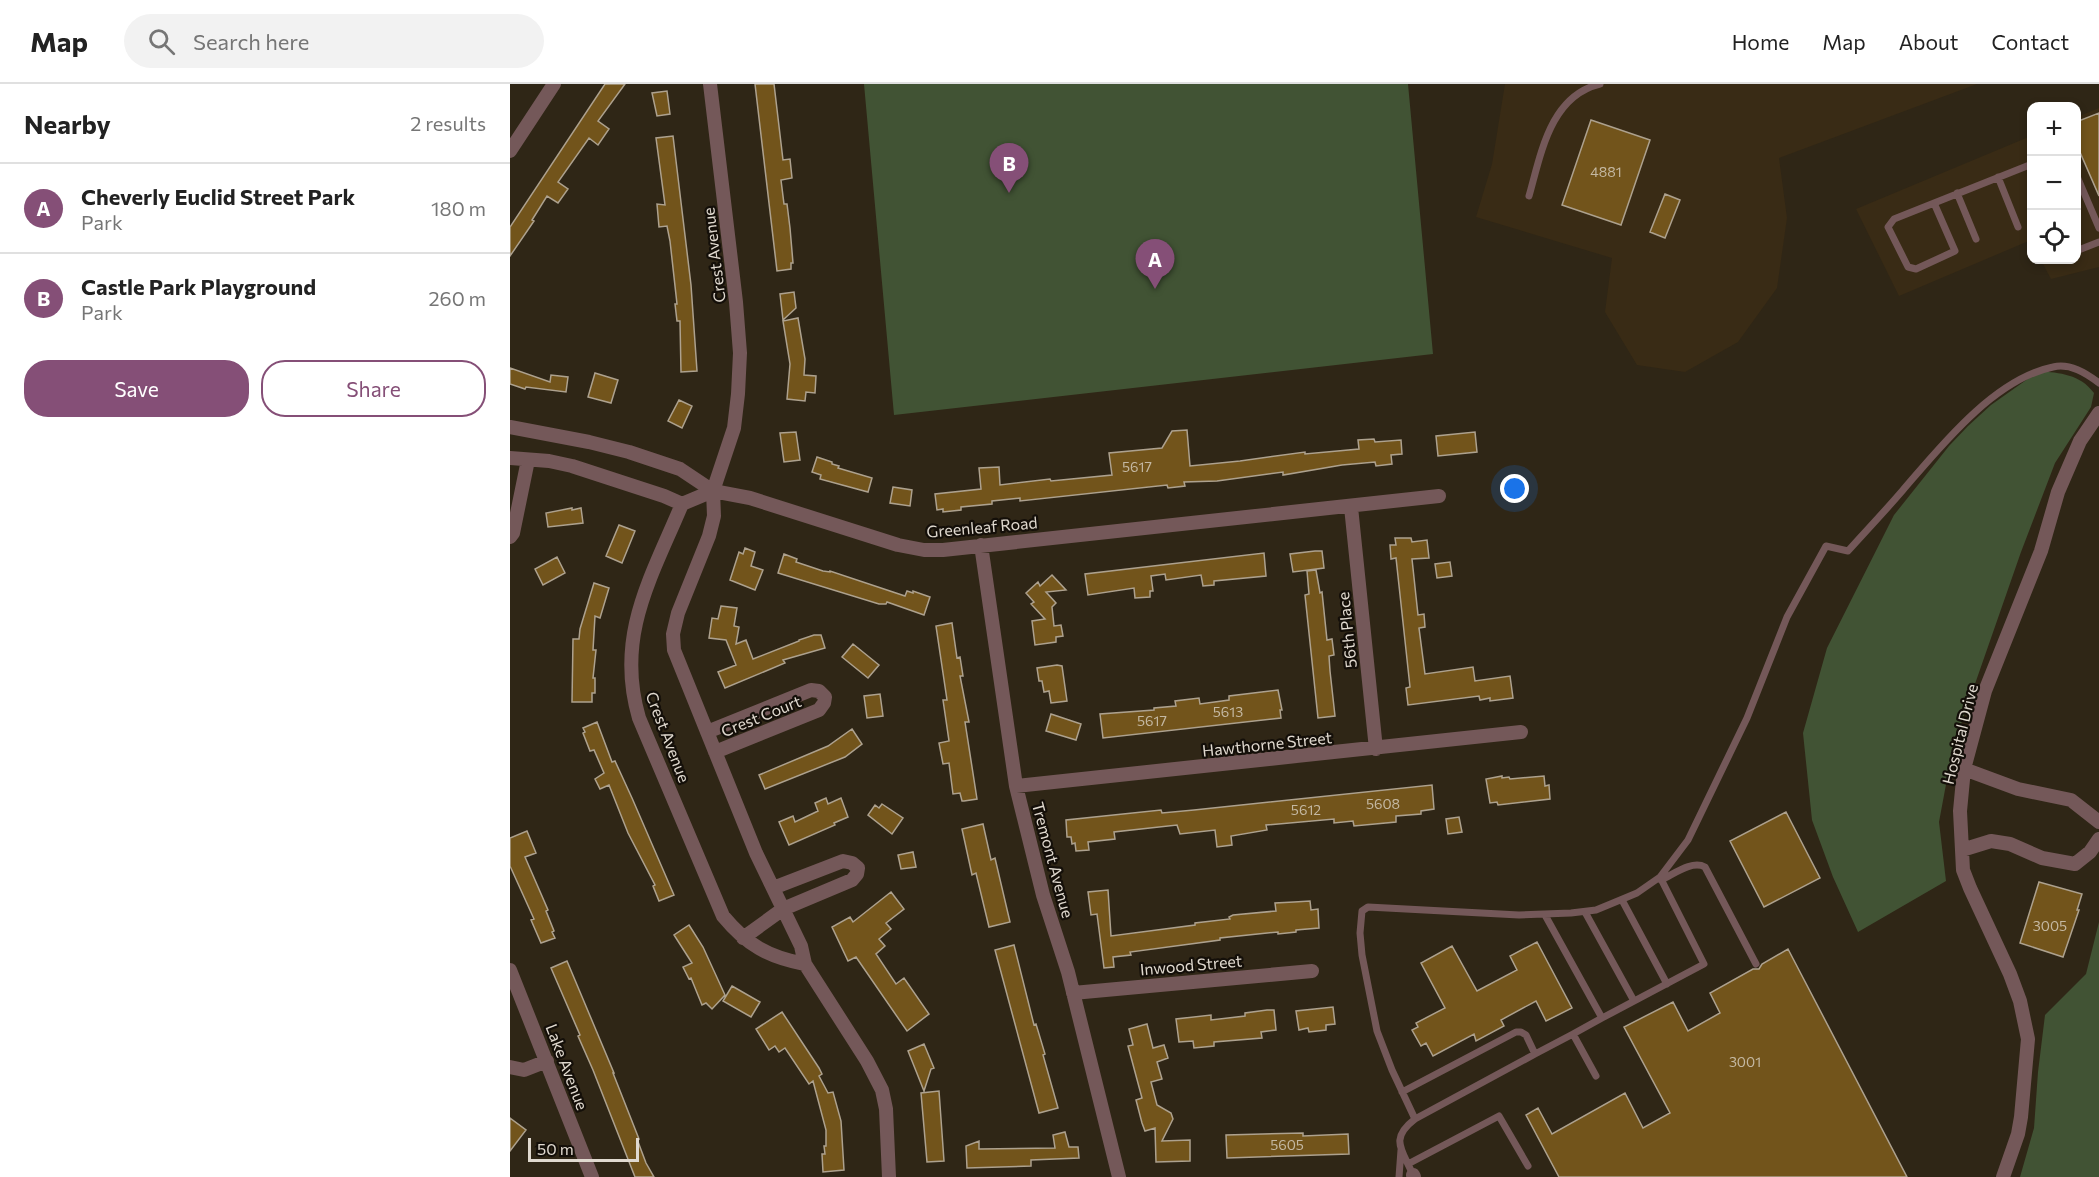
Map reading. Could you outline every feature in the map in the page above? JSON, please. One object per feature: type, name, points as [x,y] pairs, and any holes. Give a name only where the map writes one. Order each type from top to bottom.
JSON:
[{"type":"street","points":[[510,151],[554,84]]},
{"type":"street","name":"Crest Avenue","points":[[710,84],[736,302],[740,353],[738,394],[734,428],[713,490],[714,516],[709,536],[678,613],[673,634],[674,650],[773,888],[801,946],[806,964],[874,1073],[882,1090],[886,1109],[889,1177]]},
{"type":"street","name":"Hospital Drive","points":[[2003,1177],[2018,1134],[2023,1107],[2028,1039],[2020,1001],[2010,974],[1964,870],[1960,811],[1964,769],[1985,691],[2041,551],[2058,492],[2080,441],[2099,413]]},
{"type":"street","name":"Greenleaf Road","points":[[510,427],[629,452],[680,469],[713,490],[750,498],[898,545],[924,550],[1351,507],[1438,496]]},
{"type":"street","points":[[510,458],[549,461],[589,471],[682,504],[713,490]]},
{"type":"street","points":[[510,537],[513,533],[528,460]]},
{"type":"street","name":"Crest Avenue","points":[[682,504],[641,602],[633,631],[632,684],[639,718],[723,916],[743,938],[779,959],[806,964]]},
{"type":"street","name":"56th Place","points":[[1351,507],[1376,749]]},
{"type":"street","name":"Tremont Avenue","points":[[981,545],[1016,786],[1043,895],[1073,993],[1119,1177]]},
{"type":"street","name":"Crest Court","points":[[707,732],[811,690],[819,691],[825,697],[819,710],[715,752]]},
{"type":"street","name":"Hawthorne Street","points":[[1016,786],[1521,732]]},
{"type":"street","points":[[1964,769],[2018,789],[2071,800],[2099,821]]},
{"type":"street","points":[[1962,850],[1990,841],[2010,843],[2042,858],[2075,864],[2090,852],[2099,839]]},
{"type":"street","points":[[743,938],[783,909],[852,880],[858,868],[852,863],[843,861],[773,888]]},
{"type":"street","name":"Lake Avenue","points":[[510,970],[592,1177]]},
{"type":"street","name":"Inwood Street","points":[[1073,993],[1312,971]]},
{"type":"street","points":[[510,1067],[524,1070],[547,1061]]},
{"type":"lane","points":[[1529,196],[1545,136],[1566,102],[1600,84]]},
{"type":"lane","points":[[1934,203],[1955,251],[1916,269],[1908,267],[1888,227],[1894,219],[2027,166]]},
{"type":"lane","points":[[1998,177],[2018,227]]},
{"type":"lane","points":[[2081,186],[2099,228]]},
{"type":"lane","points":[[1957,193],[1976,239]]},
{"type":"lane","points":[[2081,249],[2099,242]]},
{"type":"lane","points":[[1660,878],[1688,840],[1747,718],[1787,616],[1826,546],[1848,552],[1967,418],[2013,384],[2055,366],[2085,372],[2099,383]]},
{"type":"lane","points":[[1415,1119],[1377,1031],[1360,933],[1362,911],[1368,908],[1519,915],[1585,912],[1622,900],[1660,878],[1699,864],[1705,867],[1755,964]]},
{"type":"lane","points":[[1409,1173],[1399,1137],[1404,1128],[1415,1119],[1704,964],[1660,878]]},
{"type":"lane","points":[[1622,900],[1667,984]]},
{"type":"lane","points":[[1585,912],[1634,1001]]},
{"type":"lane","points":[[1545,915],[1602,1018]]},
{"type":"lane","points":[[1402,1092],[1516,1032],[1526,1035],[1535,1054]]},
{"type":"lane","points":[[1573,1034],[1596,1076]]},
{"type":"lane","points":[[1409,1173],[1499,1116],[1527,1166]]},
{"type":"lane","points":[[1401,1148],[1409,1173]]},
{"type":"shaded area","points":[[1505,84],[1977,84],[1779,158],[1787,218],[1777,288],[1738,342],[1685,372],[1637,365],[1605,312],[1612,258],[1476,217],[1492,164]]},
{"type":"shaded area","points":[[2099,108],[2099,267],[2051,279],[2043,264],[2081,264],[2081,115]]},
{"type":"shaded area","points":[[2027,138],[2027,242],[1899,296],[1856,209]]},
{"type":"green space","points":[[864,84],[1408,84],[1433,354],[894,415]]},
{"type":"green space","points":[[2039,371],[2076,378],[2094,393],[2091,407],[2055,463],[2021,552],[1953,747],[1939,822],[1946,881],[1858,932],[1833,877],[1812,820],[1803,733],[1827,648],[1894,515],[1949,446],[1968,426],[1991,405]]},
{"type":"green space","points":[[2099,922],[2099,1177],[2020,1177],[2034,1128],[2045,1015],[2086,974]]},
{"type":"building","points":[[605,84],[625,84],[598,121],[609,129],[598,145],[589,138],[558,182],[568,189],[558,203],[547,196],[532,220],[534,221],[510,256],[510,227]]},
{"type":"building","points":[[755,84],[774,84],[783,160],[790,159],[792,178],[781,180],[790,228],[793,263],[791,263],[791,269],[777,271]]},
{"type":"building","points":[[667,91],[670,114],[657,116],[652,93]]},
{"type":"building","points":[[2099,113],[2099,196],[2081,155],[2081,120]]},
{"type":"building","points":[[1591,120],[1650,140],[1621,225],[1562,205]]},
{"type":"building","points":[[673,136],[691,285],[697,371],[681,372],[680,321],[677,321],[670,241],[667,226],[659,227],[657,204],[665,205],[656,138]]},
{"type":"building","points":[[1665,194],[1680,200],[1665,238],[1650,232]]},
{"type":"building","points":[[794,292],[796,308],[783,320],[780,294]]},
{"type":"building","points":[[798,318],[805,359],[804,375],[816,376],[815,393],[806,392],[805,401],[787,399],[790,364],[783,321]]},
{"type":"building","points":[[510,368],[550,382],[551,375],[568,377],[566,392],[526,387],[525,389],[510,384]]},
{"type":"building","points":[[595,373],[618,380],[611,403],[588,397]]},
{"type":"building","points":[[679,400],[692,406],[682,428],[668,421]]},
{"type":"building","points":[[1187,430],[1190,466],[1305,452],[1305,454],[1359,449],[1358,440],[1374,439],[1375,442],[1401,440],[1402,454],[1391,455],[1392,464],[1376,466],[1375,462],[1342,465],[1283,475],[1283,472],[1217,481],[1184,482],[1185,486],[1168,488],[1167,485],[1020,501],[1020,498],[961,507],[961,510],[943,512],[943,509],[937,510],[935,494],[981,489],[979,468],[999,467],[1000,485],[1112,475],[1109,453],[1162,448],[1172,431]]},
{"type":"building","points":[[796,432],[800,460],[784,462],[780,433]]},
{"type":"building","points":[[1475,432],[1477,452],[1438,456],[1436,436]]},
{"type":"building","points":[[817,457],[832,462],[839,466],[838,468],[872,478],[868,492],[820,479],[821,475],[812,472]]},
{"type":"building","points":[[893,487],[912,490],[910,506],[890,503]]},
{"type":"building","points":[[572,508],[572,510],[581,508],[583,523],[548,527],[546,513]]},
{"type":"building","points":[[619,525],[635,531],[622,563],[606,556]]},
{"type":"building","points":[[1395,538],[1411,538],[1412,542],[1427,540],[1429,558],[1412,559],[1418,615],[1424,614],[1425,627],[1419,628],[1425,674],[1473,667],[1475,681],[1510,676],[1513,698],[1490,701],[1490,698],[1480,700],[1479,696],[1408,705],[1406,688],[1410,687],[1396,558],[1391,559],[1390,545],[1396,545]]},
{"type":"building","points":[[745,548],[755,552],[751,566],[763,570],[755,590],[730,580],[739,552],[743,554]]},
{"type":"building","points":[[1322,551],[1324,568],[1293,572],[1290,554]]},
{"type":"building","points":[[1264,553],[1266,576],[1214,581],[1214,585],[1203,586],[1201,575],[1166,580],[1165,574],[1151,576],[1153,591],[1150,591],[1150,597],[1135,598],[1134,588],[1088,595],[1085,574]]},
{"type":"building","points":[[784,554],[797,559],[796,562],[905,596],[907,591],[913,593],[913,591],[930,597],[924,615],[887,602],[879,604],[778,573]]},
{"type":"building","points":[[557,557],[565,573],[543,585],[535,569]]},
{"type":"building","points":[[1450,562],[1452,576],[1437,578],[1435,564]]},
{"type":"building","points":[[1316,570],[1320,593],[1322,592],[1327,640],[1332,639],[1334,655],[1329,656],[1335,716],[1318,718],[1305,595],[1309,594],[1307,571]]},
{"type":"building","points":[[1052,575],[1066,590],[1046,592],[1056,603],[1052,607],[1054,626],[1061,625],[1063,636],[1056,637],[1056,642],[1035,645],[1032,621],[1045,619],[1031,604],[1034,602],[1026,593],[1038,582],[1040,586]]},
{"type":"building","points":[[594,583],[609,588],[600,618],[595,616],[593,650],[596,650],[593,678],[595,678],[595,693],[592,693],[592,702],[572,702],[573,639],[579,639]]},
{"type":"building","points":[[721,606],[737,608],[734,626],[739,627],[736,644],[746,640],[753,659],[814,635],[821,635],[825,648],[783,660],[785,663],[725,688],[718,672],[736,665],[726,640],[709,638],[712,618],[718,619]]},
{"type":"building","points":[[952,623],[957,658],[960,657],[963,676],[960,676],[969,722],[965,722],[977,799],[964,801],[960,793],[953,794],[949,763],[943,764],[939,743],[949,741],[943,700],[947,700],[936,626]]},
{"type":"building","points":[[853,644],[879,665],[868,678],[842,657]]},
{"type":"building","points":[[1062,666],[1067,701],[1051,703],[1049,691],[1044,692],[1042,681],[1039,681],[1037,668]]},
{"type":"building","points":[[1278,690],[1282,710],[1280,710],[1281,718],[1103,738],[1100,714],[1154,710],[1154,708],[1176,706],[1175,701],[1199,698],[1200,704],[1229,700],[1229,696]]},
{"type":"building","points":[[880,694],[883,716],[867,718],[864,696]]},
{"type":"building","points":[[1051,714],[1081,724],[1076,740],[1046,731]]},
{"type":"building","points":[[597,722],[612,762],[615,761],[674,895],[659,901],[653,886],[655,885],[628,833],[609,785],[600,789],[595,779],[604,773],[594,750],[590,751],[583,728]]},
{"type":"building","points":[[852,729],[862,744],[845,757],[765,789],[759,775],[828,746]]},
{"type":"building","points":[[1502,776],[1502,778],[1509,777],[1510,779],[1544,776],[1545,786],[1549,785],[1550,799],[1498,805],[1497,802],[1490,803],[1486,779]]},
{"type":"building","points":[[1432,785],[1434,809],[1421,811],[1421,814],[1396,816],[1396,822],[1354,826],[1353,821],[1334,823],[1334,819],[1266,825],[1267,830],[1231,836],[1232,845],[1217,847],[1215,830],[1180,834],[1177,825],[1114,832],[1115,839],[1088,842],[1089,850],[1076,851],[1075,843],[1072,844],[1071,837],[1067,837],[1066,820],[1161,810],[1162,813],[1194,810]]},
{"type":"building","points":[[826,798],[828,804],[841,798],[848,817],[789,845],[779,822],[793,816],[795,822],[818,811],[815,803]]},
{"type":"building","points":[[882,804],[903,818],[892,834],[868,815],[875,805],[879,808]]},
{"type":"building","points":[[1786,812],[1820,878],[1764,907],[1730,841]]},
{"type":"building","points":[[1459,817],[1462,832],[1448,834],[1446,819]]},
{"type":"building","points":[[983,824],[991,860],[995,858],[1010,922],[989,927],[976,873],[972,875],[962,829]]},
{"type":"building","points":[[527,831],[536,853],[525,857],[548,910],[546,911],[555,938],[541,943],[531,920],[534,919],[510,866],[510,838]]},
{"type":"building","points":[[913,852],[916,867],[901,869],[898,855]]},
{"type":"building","points":[[2039,882],[2082,894],[2063,957],[2020,943]]},
{"type":"building","points":[[1108,890],[1111,936],[1230,919],[1229,917],[1233,915],[1276,911],[1275,903],[1310,901],[1311,910],[1318,909],[1319,928],[1278,934],[1278,932],[1220,938],[1220,940],[1130,952],[1131,955],[1113,957],[1114,967],[1104,968],[1097,914],[1091,915],[1088,892]]},
{"type":"building","points":[[891,892],[904,909],[886,923],[891,929],[879,939],[885,946],[876,954],[896,984],[904,978],[929,1014],[907,1031],[856,957],[848,961],[832,927],[850,917],[853,922]]},
{"type":"building","points":[[689,925],[703,947],[725,995],[712,1009],[706,1003],[702,1005],[691,978],[689,979],[683,967],[692,963],[674,935]]},
{"type":"building","points":[[1537,942],[1572,1008],[1546,1021],[1536,1001],[1501,1020],[1504,1026],[1476,1041],[1474,1034],[1433,1056],[1426,1043],[1421,1046],[1412,1030],[1418,1027],[1416,1023],[1445,1008],[1421,963],[1452,946],[1477,991],[1517,970],[1510,956]]},
{"type":"building","points":[[1014,945],[1058,1108],[1039,1113],[995,950]]},
{"type":"building","points":[[1788,949],[1907,1177],[1559,1177],[1526,1115],[1538,1108],[1552,1134],[1625,1093],[1643,1128],[1670,1113],[1624,1027],[1673,1002],[1688,1031],[1720,1013],[1710,993],[1753,969],[1759,969],[1762,964]]},
{"type":"building","points":[[567,961],[614,1073],[646,1163],[654,1177],[635,1177],[578,1036],[580,1035],[551,968]]},
{"type":"building","points":[[732,986],[760,1002],[751,1017],[723,1001]]},
{"type":"building","points":[[1333,1007],[1335,1024],[1326,1025],[1326,1030],[1309,1032],[1308,1028],[1299,1030],[1296,1011]]},
{"type":"building","points":[[1274,1010],[1276,1030],[1261,1032],[1262,1038],[1214,1042],[1214,1046],[1194,1048],[1193,1041],[1179,1042],[1176,1019],[1211,1015],[1211,1020],[1245,1016],[1245,1013]]},
{"type":"building","points":[[782,1012],[819,1068],[822,1074],[819,1076],[828,1093],[833,1092],[841,1121],[844,1170],[823,1172],[822,1154],[825,1154],[826,1130],[813,1081],[809,1084],[785,1048],[779,1052],[775,1046],[769,1050],[756,1029]]},
{"type":"building","points":[[1147,1024],[1153,1048],[1164,1045],[1168,1058],[1157,1062],[1162,1079],[1151,1082],[1157,1105],[1171,1113],[1173,1119],[1162,1141],[1190,1140],[1190,1161],[1156,1162],[1155,1128],[1145,1131],[1142,1123],[1136,1100],[1142,1098],[1128,1046],[1133,1045],[1129,1029]]},
{"type":"building","points":[[924,1044],[934,1068],[931,1069],[924,1091],[908,1051]]},
{"type":"building","points":[[939,1091],[944,1161],[927,1162],[921,1093]]},
{"type":"building","points":[[510,1118],[526,1130],[510,1151]]},
{"type":"building","points":[[1065,1132],[1069,1147],[1078,1147],[1079,1158],[1031,1160],[1031,1166],[967,1168],[966,1146],[979,1141],[979,1149],[1055,1148],[1053,1135]]},
{"type":"building","points":[[1303,1133],[1303,1136],[1348,1134],[1349,1154],[1227,1158],[1226,1135]]},
{"type":"place","name":"Castle Park Playground","points":[[1009,193]]},
{"type":"place","name":"Cheverly Euclid Street Park","points":[[1155,289]]}]
